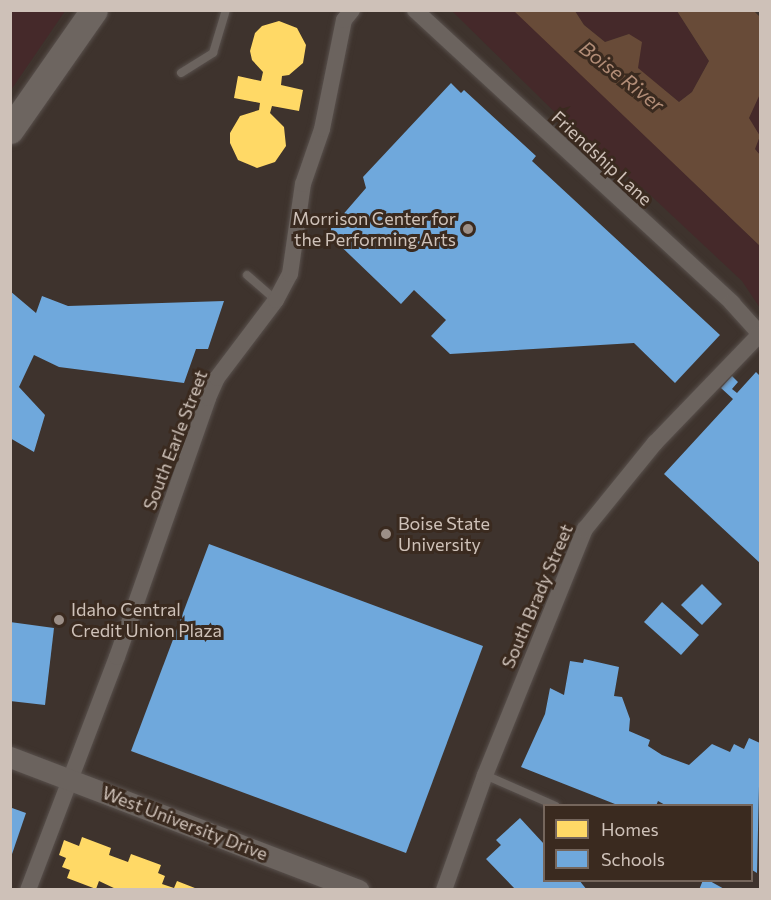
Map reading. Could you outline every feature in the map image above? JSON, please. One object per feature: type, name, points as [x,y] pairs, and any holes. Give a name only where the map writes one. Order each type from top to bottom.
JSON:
[{"type":"main road","points":[[10,130],[94,10]]},
{"type":"street","name":"South Earle Street","points":[[28,890],[71,780],[207,398],[230,359],[276,300],[290,274],[303,184],[322,129],[344,20],[352,10]]},
{"type":"street","name":"Friendship Lane","points":[[416,10],[732,303],[760,334]]},
{"type":"street","name":"South Brady Street","points":[[444,890],[485,775],[585,529],[655,443],[760,334]]},
{"type":"street","name":"West University Drive","points":[[10,757],[358,890]]},
{"type":"lane","points":[[181,73],[213,53],[226,10]]},
{"type":"lane","points":[[248,275],[276,300]]},
{"type":"lane","points":[[485,775],[551,804]]},
{"type":"shaded area","points":[[10,11],[65,11],[11,90]]},
{"type":"shaded area","points":[[452,11],[515,11],[760,246],[760,308],[742,281],[646,191],[582,139]]},
{"type":"shaded area","points":[[575,11],[677,11],[709,61],[692,92],[679,102],[637,68],[629,34],[605,42],[584,25]]},
{"type":"shaded area","points":[[759,94],[760,155],[755,149],[749,118]]},
{"type":"water","name":"Boise River","points":[[514,11],[575,11],[584,25],[605,42],[629,34],[642,42],[638,68],[679,102],[692,92],[709,61],[677,11],[754,11],[760,17],[760,94],[749,118],[760,136],[755,149],[760,155],[760,246]]},
{"type":"building: Homes","points":[[279,21],[297,28],[306,45],[303,63],[289,75],[282,76],[281,85],[303,90],[299,111],[272,106],[270,113],[284,127],[286,146],[275,162],[257,168],[238,160],[230,143],[230,133],[240,116],[259,110],[260,103],[234,98],[238,76],[261,81],[263,72],[252,60],[250,51],[255,33],[262,26]]},
{"type":"building: Homes","points":[[82,837],[111,848],[109,855],[128,862],[131,854],[161,865],[158,873],[165,876],[162,884],[174,888],[177,881],[200,890],[118,890],[99,881],[96,889],[67,878],[70,870],[62,867],[66,858],[59,855],[64,840],[79,846]]},
{"type":"building: Schools","name":"Morrison Center for the Performing Arts","points":[[451,83],[461,93],[464,90],[536,156],[532,161],[720,335],[675,383],[634,343],[450,354],[431,336],[446,320],[414,290],[401,304],[327,233],[366,188],[363,177]]},
{"type":"building: Schools","points":[[10,291],[36,313],[42,296],[68,306],[224,301],[208,349],[196,349],[184,383],[59,367],[34,355],[19,387],[45,415],[34,452],[10,438]]},
{"type":"building: Schools","points":[[756,372],[760,376],[760,563],[664,474],[733,399],[721,388],[732,376],[738,382],[732,389],[737,393]]},
{"type":"building: Schools","points":[[209,544],[483,646],[406,853],[131,751]]},
{"type":"building: Schools","points":[[702,584],[722,604],[702,625],[681,605]]},
{"type":"building: Schools","points":[[662,602],[699,635],[681,655],[644,622]]},
{"type":"building: Schools","points":[[10,622],[54,628],[45,705],[10,701]]},
{"type":"building: Schools","points":[[584,659],[619,667],[614,696],[622,697],[630,719],[629,731],[650,740],[648,746],[662,755],[689,765],[712,744],[730,752],[734,744],[744,749],[749,738],[760,743],[757,873],[753,871],[753,804],[663,804],[658,801],[657,804],[615,804],[521,767],[545,714],[550,688],[564,695],[570,661],[583,663]]},
{"type":"building: Schools","points":[[12,808],[26,813],[11,857],[10,811]]},
{"type":"building: Schools","points":[[520,818],[543,843],[543,882],[581,882],[587,890],[516,890],[486,859],[501,845],[496,840]]},
{"type":"building: Schools","points":[[702,882],[712,882],[726,890],[699,890]]},
{"type":"place","name":"Morrison Center for the Performing Arts","points":[[468,229]]},
{"type":"place","name":"Boise State University","points":[[386,534]]},
{"type":"place","name":"Idaho Central Credit Union Plaza","points":[[59,620]]}]
